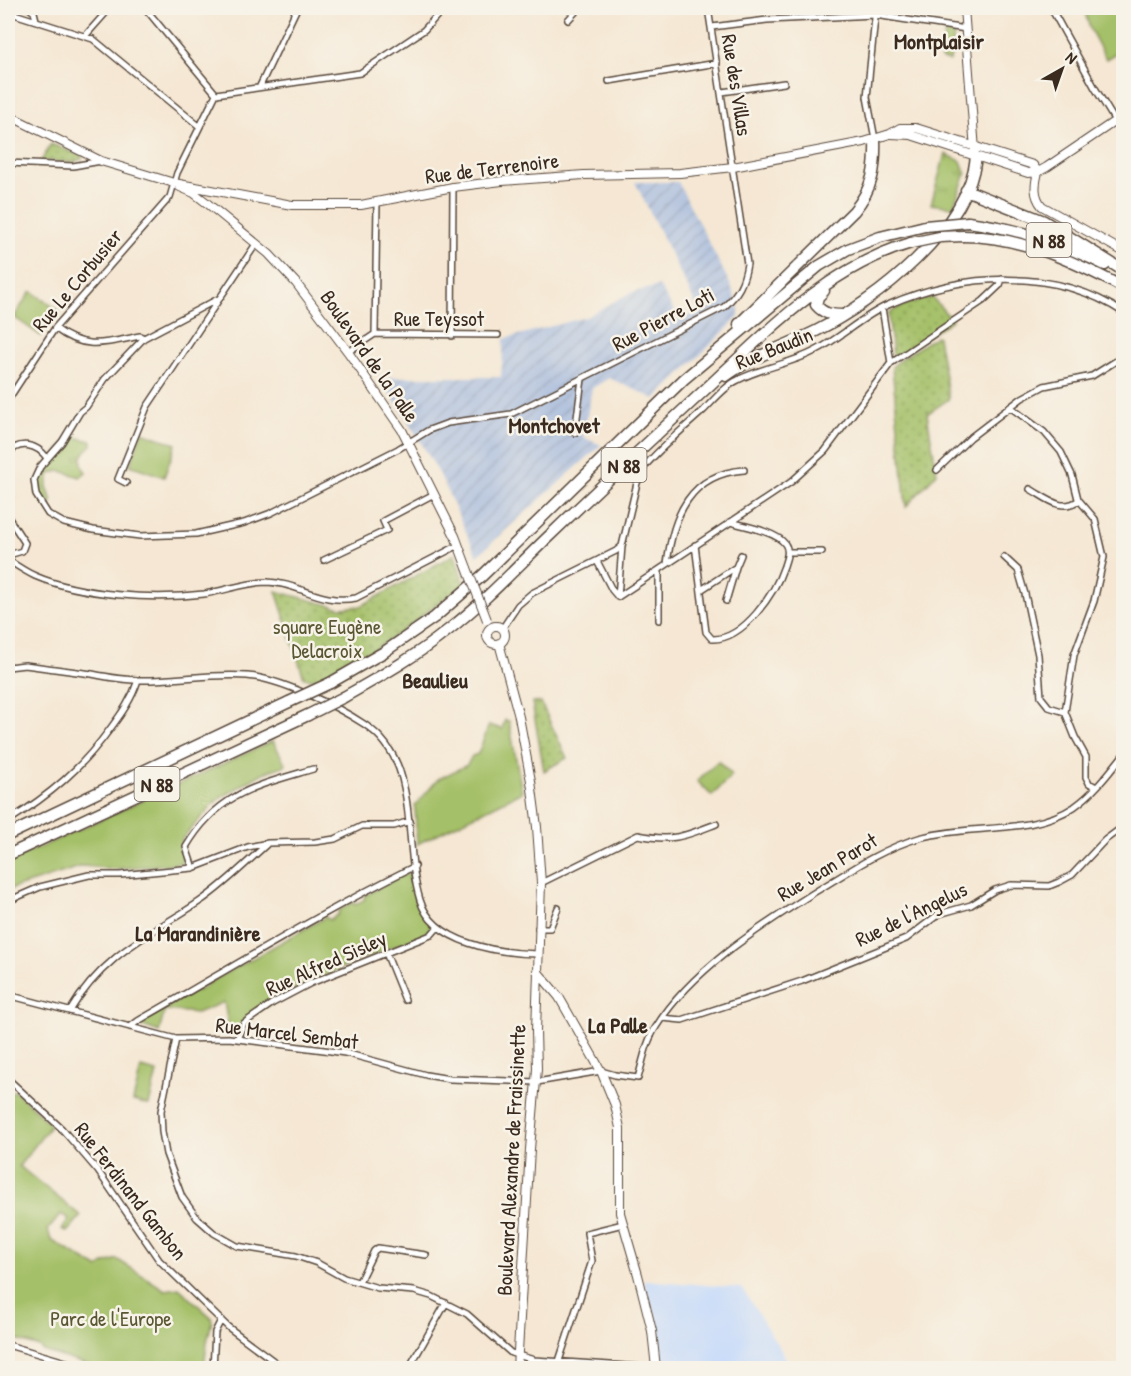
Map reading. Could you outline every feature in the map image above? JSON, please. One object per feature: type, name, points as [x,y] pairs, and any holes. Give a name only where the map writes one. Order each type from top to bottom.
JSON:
[{"type":"highway","points":[[684,380],[854,212],[866,197],[872,182],[875,160],[874,139]]},
{"type":"highway","points":[[696,398],[733,371],[818,331],[882,290],[918,258],[941,230],[966,190],[974,169],[976,152]]},
{"type":"highway","points":[[966,190],[1044,221],[1124,273]]},
{"type":"highway","name":"N 88","points":[[8,835],[330,683],[384,652],[435,617],[483,575],[684,380],[819,266],[848,249],[925,226],[968,222],[1033,234],[1064,245],[1124,273]]},
{"type":"highway","name":"N 88","points":[[8,855],[308,715],[396,668],[447,631],[496,588],[751,346],[808,298],[858,264],[890,249],[911,243],[940,237],[983,236],[1022,244],[1058,256],[1124,288]]},
{"type":"highway","points":[[844,315],[832,315],[822,311],[816,305],[818,297],[858,264]]},
{"type":"street","points":[[29,8],[34,12],[36,20]]},
{"type":"street","points":[[87,35],[110,8]]},
{"type":"street","points":[[145,8],[216,94],[360,73],[424,30],[444,8]]},
{"type":"street","points":[[260,86],[297,8]]},
{"type":"street","points":[[568,20],[579,8]]},
{"type":"street","name":"Rue des Villas","points":[[708,8],[733,167]]},
{"type":"street","points":[[874,139],[867,97],[876,8]]},
{"type":"street","points":[[964,8],[976,152]]},
{"type":"street","points":[[1051,8],[1115,121]]},
{"type":"street","points":[[8,12],[87,35],[199,126]]},
{"type":"street","points":[[712,27],[767,20],[875,15],[966,29]]},
{"type":"street","points":[[609,81],[717,63]]},
{"type":"street","points":[[722,92],[784,83]]},
{"type":"street","name":"Rue Le Corbusier","points":[[8,400],[55,328],[170,197],[199,126],[216,94]]},
{"type":"street","name":"Rue de Terrenoire","points":[[8,115],[101,161],[174,183],[292,205],[361,205],[502,181],[584,175],[680,173],[733,167],[890,134],[911,135],[976,152],[1028,173],[1038,172]]},
{"type":"street","points":[[1124,115],[1038,172],[1035,189],[1042,206],[1124,252]]},
{"type":"street","points":[[8,165],[73,166],[101,161]]},
{"type":"street","name":"Rue Pierre Loti","points":[[47,458],[34,480],[36,495],[48,514],[64,523],[93,530],[140,536],[183,535],[220,529],[271,513],[409,443],[429,430],[448,423],[511,414],[713,314],[734,297],[745,277],[747,264],[733,167]]},
{"type":"street","name":"Boulevard de la Palle","points":[[174,183],[194,194],[269,254],[296,283],[348,352],[392,414],[409,443],[459,545],[489,624],[487,634],[492,643],[499,643],[505,636],[502,629]]},
{"type":"street","points":[[452,336],[453,188]]},
{"type":"street","points":[[375,334],[377,203]]},
{"type":"street","points":[[126,483],[118,479],[147,407],[256,244]]},
{"type":"street","points":[[597,561],[612,591],[618,597],[787,485],[825,451],[891,363],[983,301],[1000,285],[1002,279]]},
{"type":"street","name":"Rue Baudin","points":[[618,597],[622,546],[637,483],[645,466],[737,380],[817,351],[860,320],[882,308],[936,289],[983,280],[1025,279],[1068,287],[1105,302],[1124,314]]},
{"type":"street","points":[[8,454],[13,448],[27,445],[39,450],[47,458],[62,442],[80,412],[105,379],[144,338],[218,299]]},
{"type":"street","points":[[882,308],[891,363]]},
{"type":"street","points":[[55,328],[70,339],[84,343],[140,336],[144,338]]},
{"type":"street","name":"Rue Teyssot","points":[[348,352],[375,334],[498,335]]},
{"type":"street","points":[[937,470],[971,437],[1010,407],[1044,386],[1092,376],[1124,356]]},
{"type":"street","points":[[575,433],[582,380]]},
{"type":"street","points":[[1010,407],[1044,432],[1061,452],[1079,500],[1095,519],[1104,557],[1094,601],[1074,655],[1065,712],[1086,757],[1086,777],[1089,783],[1096,787]]},
{"type":"street","points":[[667,564],[680,514],[693,492],[708,480],[727,471],[744,470]]},
{"type":"street","points":[[1029,489],[1064,507],[1071,506],[1079,500]]},
{"type":"street","points":[[324,560],[387,530],[383,521],[434,494]]},
{"type":"street","points":[[8,517],[25,543],[22,551],[12,554],[8,560],[35,576],[58,584],[88,590],[146,597],[214,593],[265,582],[344,601],[356,598],[459,545]]},
{"type":"street","points":[[695,545],[706,632],[712,639],[721,638],[739,628],[759,610],[777,583],[788,552],[785,543],[776,536],[730,522]]},
{"type":"street","points":[[489,624],[502,629],[518,605],[532,593],[622,546]]},
{"type":"street","points":[[788,552],[822,552]]},
{"type":"street","points":[[726,601],[741,555]]},
{"type":"street","points":[[1004,557],[1018,570],[1025,594],[1038,655],[1041,697],[1049,707],[1065,712]]},
{"type":"street","points":[[701,590],[736,567]]},
{"type":"street","points":[[659,571],[659,620]]},
{"type":"street","name":"Boulevard de la Palle","points":[[499,643],[519,717],[537,827],[541,883],[537,954]]},
{"type":"street","points":[[8,667],[25,665],[138,680],[246,676],[270,680],[345,713],[366,725],[382,740],[392,752],[401,771],[420,901],[432,921],[461,940],[486,948],[502,952],[537,954]]},
{"type":"street","points":[[8,821],[54,791],[90,756],[133,695],[138,680]]},
{"type":"street","name":"Rue Jean Parot","points":[[600,1071],[615,1076],[638,1078],[648,1042],[662,1018],[689,987],[741,941],[862,863],[895,846],[934,835],[1041,822],[1072,808],[1096,787],[1124,754]]},
{"type":"street","points":[[193,868],[186,847],[197,829],[222,804],[250,788],[313,769]]},
{"type":"street","points":[[8,901],[40,887],[89,874],[120,875],[193,868],[241,850],[268,843],[325,841],[335,839],[362,826],[394,826],[410,821]]},
{"type":"street","points":[[541,883],[638,835],[679,838],[717,824]]},
{"type":"street","name":"Rue de l'Angelus","points":[[662,1018],[682,1020],[802,981],[906,939],[939,914],[971,905],[995,890],[1011,885],[1049,885],[1059,882],[1072,875],[1105,840],[1124,826]]},
{"type":"street","points":[[70,1011],[83,990],[102,968],[151,932],[201,901],[268,843]]},
{"type":"street","points":[[241,850],[249,861]]},
{"type":"street","points":[[130,1027],[382,882],[415,866]]},
{"type":"street","points":[[538,928],[550,928],[558,908]]},
{"type":"street","name":"Rue Alfred Sisley","points":[[237,1039],[244,1023],[273,1003],[311,983],[431,935],[438,927]]},
{"type":"street","points":[[386,953],[405,999]]},
{"type":"street","name":"Boulevard Alexandre de Fraissinette","points":[[517,1368],[530,1149],[537,1082],[537,954]]},
{"type":"street","points":[[176,1039],[164,1089],[161,1111],[162,1132],[174,1178],[182,1197],[197,1218],[214,1233],[237,1246],[296,1256],[378,1288],[414,1291],[431,1296],[467,1314],[511,1353],[519,1356],[534,1360],[656,1368],[652,1331],[639,1275],[620,1213],[620,1128],[615,1105],[600,1071],[559,997],[537,970]]},
{"type":"street","name":"Rue Marcel Sembat","points":[[8,995],[176,1039],[237,1039],[345,1053],[426,1075],[450,1079],[537,1082],[600,1071]]},
{"type":"street","name":"Rue Ferdinand Gambon","points":[[8,1079],[62,1129],[98,1171],[159,1260],[236,1335],[283,1368]]},
{"type":"street","points":[[559,1361],[592,1261],[587,1233],[623,1224]]},
{"type":"street","points":[[359,1282],[378,1248],[426,1255]]},
{"type":"street","points":[[409,1368],[446,1303]]},
{"type":"street","points":[[213,1368],[215,1332],[221,1320]]},
{"type":"street","points":[[8,1345],[86,1368]]},
{"type":"shaded area","points":[[635,182],[678,182],[731,286],[739,309],[739,317],[655,399],[609,378],[592,388],[583,437],[601,445],[477,556],[440,475],[379,377],[501,377],[504,339],[586,317],[630,293],[659,286],[680,320],[699,311]]},
{"type":"shaded area","points":[[644,1280],[742,1288],[792,1368],[661,1368]]},
{"type":"green space","points":[[1095,8],[1123,8],[1123,49],[1106,59],[1090,29],[1085,13]]},
{"type":"green space","points":[[945,32],[954,34],[950,61],[941,59]]},
{"type":"green space","points":[[51,144],[82,156],[82,159],[74,162],[41,161]]},
{"type":"green space","points":[[945,154],[961,161],[966,174],[953,207],[931,204]]},
{"type":"green space","points":[[31,291],[59,311],[41,336],[14,317]]},
{"type":"green space","points":[[932,297],[952,320],[900,354],[893,356],[888,313],[907,304]]},
{"type":"green space","points":[[936,336],[949,399],[927,414],[937,473],[906,507],[892,367]]},
{"type":"green space","points":[[142,432],[176,444],[164,477],[130,465]]},
{"type":"green space","points":[[70,436],[92,441],[92,445],[82,457],[82,464],[86,472],[80,477],[61,471],[50,473],[47,486],[52,502],[49,507],[39,487],[41,478],[50,461]]},
{"type":"green space","name":"square Eugène Delacroix","points":[[455,554],[464,584],[388,641],[320,680],[304,678],[276,591],[341,608],[361,606]]},
{"type":"green space","points":[[532,702],[541,703],[567,758],[544,771]]},
{"type":"green space","points":[[505,720],[509,721],[522,792],[417,844],[415,806],[438,779],[467,765],[472,756],[478,754],[489,725],[502,729]]},
{"type":"green space","points":[[273,741],[286,765],[263,773],[217,800],[182,839],[182,863],[115,869],[83,866],[8,890],[8,862]]},
{"type":"green space","points":[[718,761],[732,775],[712,796],[697,781]]},
{"type":"green space","points":[[406,873],[411,876],[415,899],[430,924],[430,929],[426,934],[295,989],[248,1017],[230,1036],[224,1002],[197,1013],[165,1010],[159,1032],[140,1025],[141,1021],[326,917],[329,920],[339,914],[338,911],[353,902],[355,905],[365,899],[364,896]]},
{"type":"green space","points":[[141,1068],[157,1072],[149,1105],[133,1101]]},
{"type":"green space","name":"Parc de l'Europe","points":[[8,1091],[16,1092],[51,1125],[19,1166],[81,1216],[67,1232],[62,1229],[69,1219],[61,1214],[48,1230],[51,1240],[98,1268],[117,1259],[165,1290],[179,1288],[211,1317],[204,1368],[97,1368],[8,1337]]},
{"type":"district","name":"Montplaisir","points":[[939,41]]},
{"type":"district","name":"Montchovet","points":[[554,425]]},
{"type":"district","name":"Beaulieu","points":[[435,680]]},
{"type":"district","name":"La Marandinière","points":[[198,933]]},
{"type":"district","name":"La Palle","points":[[618,1025]]}]
